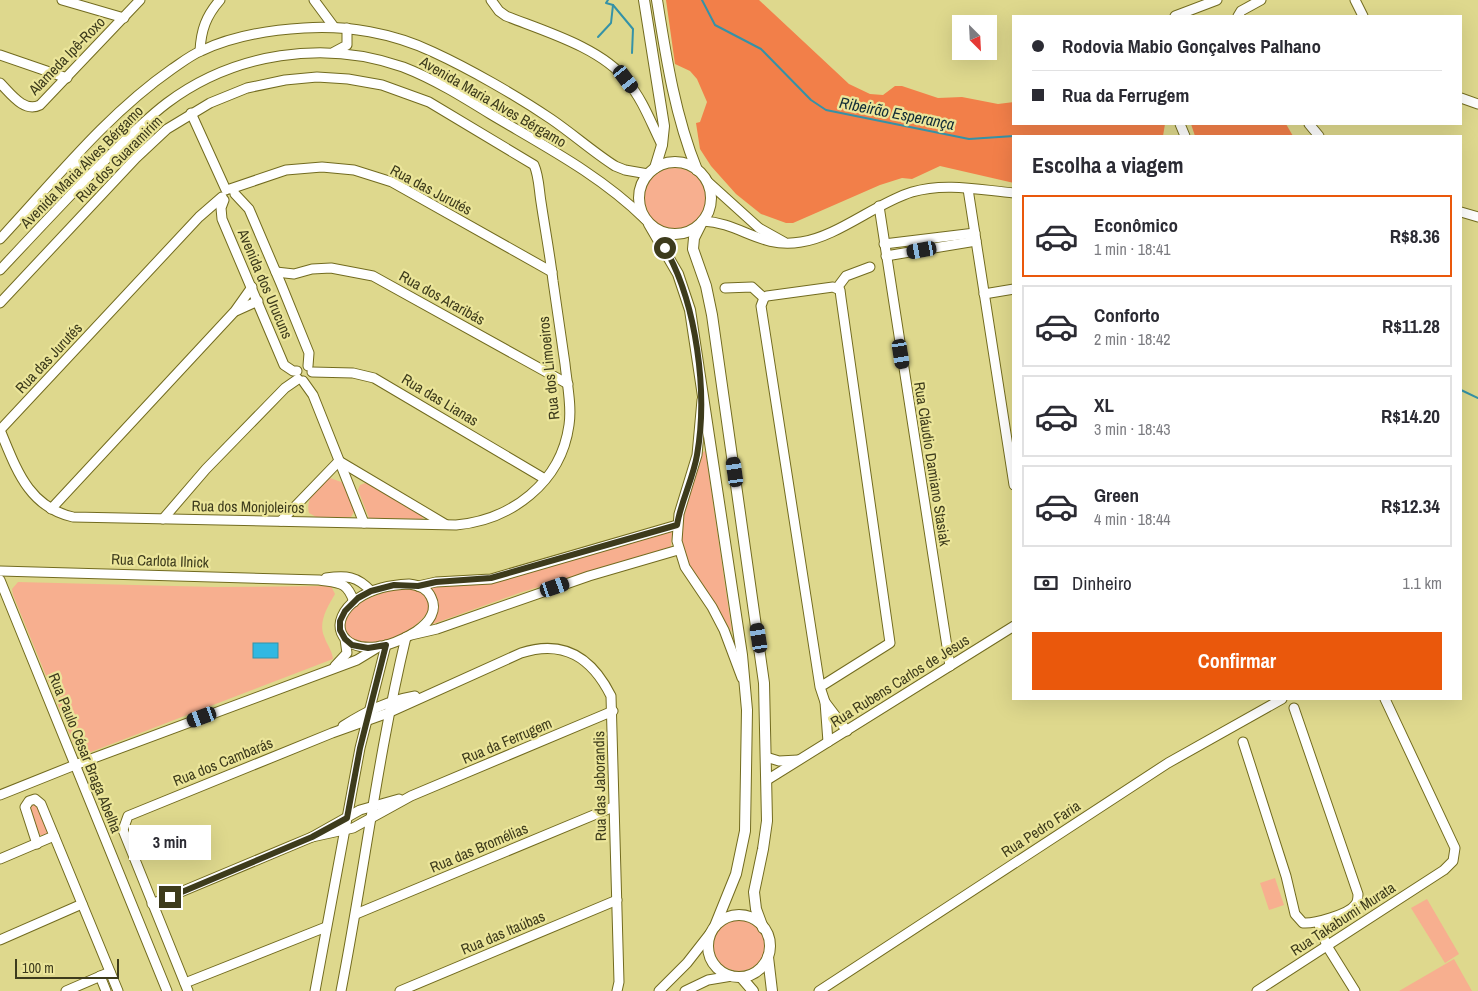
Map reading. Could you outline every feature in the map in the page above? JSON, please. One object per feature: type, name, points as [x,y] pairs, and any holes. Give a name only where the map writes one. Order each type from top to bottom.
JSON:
[{"type":"main road","points":[[644,0],[663,118],[662,145],[651,171],[642,182],[639,195],[640,208],[670,256],[684,288],[690,310],[746,689],[747,806],[742,849],[729,893],[713,929],[708,947],[710,958],[721,971],[736,976],[753,991]]},
{"type":"main road","points":[[657,0],[665,53],[677,107],[697,170]]},
{"type":"main road","points":[[651,171],[674,162],[686,164],[697,170],[707,181],[711,199],[708,211],[694,238],[692,249],[706,286],[712,315],[761,654],[767,780],[765,840],[754,892],[756,909],[770,943],[768,954],[772,991]]},
{"type":"main road","points":[[647,222],[660,231],[679,234],[691,230],[702,221]]},
{"type":"main road","points":[[747,744],[753,744],[761,752],[763,772],[767,780]]},
{"type":"main road","points":[[713,929],[723,919],[740,915],[755,920],[764,928]]},
{"type":"main road","points":[[736,976],[759,969],[768,954]]},
{"type":"street","points":[[62,0],[124,18]]},
{"type":"street","name":"Alameda Ipê-Roxo","points":[[0,84],[21,104],[33,108],[44,103],[140,0]]},
{"type":"street","points":[[200,51],[202,31],[208,14],[220,0]]},
{"type":"street","points":[[314,0],[334,27]]},
{"type":"street","points":[[491,0],[499,11],[506,16],[560,38],[612,66],[635,91],[662,145]]},
{"type":"street","points":[[1178,15],[1217,0]]},
{"type":"street","points":[[1239,15],[1241,11],[1261,0]]},
{"type":"street","points":[[1355,0],[1363,15]]},
{"type":"street","points":[[331,53],[347,45],[347,28]]},
{"type":"street","name":"Avenida Maria Alves Bérgamo","points":[[0,239],[122,108],[150,84],[200,51],[284,29],[347,28],[390,36],[431,51],[549,117],[616,166],[625,170],[651,171]]},
{"type":"street","name":"Avenida Maria Alves Bérgamo","points":[[0,270],[89,176],[145,121],[198,82],[259,59],[288,54],[331,53],[382,61],[441,85],[605,183],[647,222]]},
{"type":"street","points":[[0,55],[67,78]]},
{"type":"street","name":"Rua dos Guaramirim","points":[[0,303],[147,146],[166,129],[191,113],[241,90],[285,80],[317,77],[362,81],[400,90],[430,102],[534,165]]},
{"type":"street","points":[[1462,98],[1478,104]]},
{"type":"street","name":"Avenida dos Urucuns","points":[[191,113],[227,194],[249,209],[276,272],[309,353],[305,375],[364,524]]},
{"type":"street","points":[[1310,125],[1318,135]]},
{"type":"street","points":[[77,155],[74,162],[75,169],[80,174],[89,176]]},
{"type":"street","name":"Rua dos Limoeiros","points":[[445,524],[472,524],[496,517],[525,500],[545,479],[560,456],[568,432],[570,416],[568,384],[534,165]]},
{"type":"street","name":"Rua das Jurutés","points":[[0,430],[199,217],[227,194],[286,170],[322,167],[354,170],[392,182],[552,272]]},
{"type":"street","points":[[707,181],[759,228],[787,243]]},
{"type":"street","points":[[702,221],[722,222],[764,241],[787,243],[811,240],[879,206],[923,189],[941,187],[1012,193]]},
{"type":"street","points":[[968,189],[1012,472]]},
{"type":"street","name":"Avenida dos Urucuns","points":[[227,194],[221,217],[284,364],[292,371],[305,375]]},
{"type":"street","name":"Rua Cláudio Damiano Stasiak","points":[[879,206],[950,666]]},
{"type":"street","points":[[1462,212],[1478,217]]},
{"type":"street","points":[[884,244],[975,237]]},
{"type":"street","points":[[886,256],[975,237]]},
{"type":"street","points":[[837,288],[846,276],[870,267]]},
{"type":"street","name":"Rua dos Araribás","points":[[276,272],[294,274],[331,268],[373,276],[568,384]]},
{"type":"street","name":"Rua dos Araribás","points":[[281,284],[294,274]]},
{"type":"street","points":[[0,430],[24,484],[37,499],[51,509],[235,311],[252,287]]},
{"type":"street","points":[[725,288],[752,287],[764,298]]},
{"type":"street","points":[[764,298],[828,287],[837,288]]},
{"type":"street","points":[[820,686],[890,643],[842,298],[837,288]]},
{"type":"street","points":[[984,294],[1012,289]]},
{"type":"street","points":[[764,298],[761,306],[820,686],[825,702],[828,742]]},
{"type":"street","points":[[235,311],[258,301]]},
{"type":"street","name":"Rua das Lianas","points":[[305,375],[353,373],[374,378],[545,479]]},
{"type":"street","points":[[164,519],[206,469],[284,388],[305,375]]},
{"type":"street","points":[[702,393],[697,455],[677,525],[678,550],[690,577],[712,607],[724,630],[746,689]]},
{"type":"street","points":[[281,521],[339,461],[445,524]]},
{"type":"street","name":"Rua dos Monjoleiros","points":[[51,509],[77,517],[364,524],[445,524]]},
{"type":"street","points":[[330,669],[345,658],[347,649],[345,639],[340,630],[340,621],[354,602],[371,591],[384,587],[491,578],[677,525]]},
{"type":"street","points":[[0,795],[75,765],[357,660],[383,646],[409,636],[437,629],[589,576],[678,550]]},
{"type":"street","name":"Rua Carlota Ilnick","points":[[0,571],[319,580],[344,584],[350,590],[354,602]]},
{"type":"street","name":"Rua Carlota Ilnick","points":[[319,580],[348,576],[359,580],[371,591]]},
{"type":"street","name":"Rua Paulo César Braga Abelha","points":[[0,580],[167,991]]},
{"type":"street","points":[[341,991],[373,816],[391,700],[409,636],[425,624],[433,607],[430,594],[413,585]]},
{"type":"street","name":"Rua Rubens Carlos de Jesus","points":[[767,780],[1012,627]]},
{"type":"street","points":[[345,639],[361,647],[383,646]]},
{"type":"street","points":[[315,991],[344,830],[383,646]]},
{"type":"street","name":"Rua das Jaborandis","points":[[521,653],[534,649],[563,651],[592,665],[602,676],[611,696],[613,711],[613,807],[618,989]]},
{"type":"street","name":"Rua dos Cambarás","points":[[152,904],[123,830],[125,820],[132,813],[332,733],[388,713],[521,653]]},
{"type":"street","name":"Rua dos Cambarás","points":[[332,733],[369,709],[391,700],[428,694]]},
{"type":"street","name":"Rua Pedro Faria","points":[[819,991],[1168,762],[1280,700]]},
{"type":"street","name":"Rua Takabumi Murata","points":[[1257,991],[1444,870],[1453,861],[1455,848],[1385,700]]},
{"type":"street","points":[[825,702],[847,731]]},
{"type":"street","points":[[1243,742],[1286,876],[1297,918],[1303,923],[1318,922],[1352,908],[1358,901],[1358,894],[1294,708]]},
{"type":"street","name":"Rua da Ferrugem","points":[[312,837],[365,823],[373,816],[411,796],[613,711]]},
{"type":"street","points":[[766,757],[780,761],[800,760]]},
{"type":"street","name":"Rua da Ferrugem","points":[[152,904],[312,837],[374,805],[411,796]]},
{"type":"street","points":[[37,844],[25,811],[26,805],[32,800],[40,801],[118,991]]},
{"type":"street","name":"Rua das Bromélias","points":[[356,914],[613,807]]},
{"type":"street","points":[[0,859],[54,836]]},
{"type":"street","name":"Rua das Itaúbas","points":[[400,991],[617,900]]},
{"type":"street","points":[[0,940],[82,904]]},
{"type":"street","points":[[152,904],[187,987],[326,926]]},
{"type":"street","points":[[1318,922],[1335,960],[1355,991]]},
{"type":"street","points":[[659,991],[687,963],[713,929]]},
{"type":"street","points":[[1328,944],[1344,967],[1345,974]]},
{"type":"street","points":[[1309,958],[1326,957],[1335,960]]},
{"type":"street","points":[[66,991],[110,972]]},
{"type":"street","points":[[100,976],[106,991]]},
{"type":"street","points":[[685,991],[708,980],[736,976]]},
{"type":"shaded area","points":[[666,0],[759,0],[849,84],[870,94],[883,95],[895,86],[902,86],[938,98],[962,97],[998,104],[1012,102],[1012,125],[1165,125],[1163,135],[1012,135],[1012,183],[940,166],[912,179],[902,178],[880,185],[793,223],[786,223],[761,214],[736,194],[711,166],[700,149],[696,123],[700,122],[707,102],[697,79],[690,71],[675,64]]},
{"type":"shaded area","points":[[1191,125],[1287,125],[1292,135],[1195,135]]},
{"type":"shaded area","points":[[669,168],[681,168],[697,177],[704,187],[706,199],[704,211],[697,221],[681,230],[669,230],[658,225],[649,216],[644,205],[644,193],[649,182],[658,173]]},
{"type":"shaded area","points":[[705,451],[732,632],[690,567],[682,541],[682,519],[702,453]]},
{"type":"shaded area","points":[[330,478],[344,483],[355,510],[351,517],[318,518],[309,513],[309,502],[314,492]]},
{"type":"shaded area","points":[[368,482],[422,515],[423,519],[369,518],[358,490],[360,485]]},
{"type":"shaded area","points":[[670,531],[672,533],[671,547],[522,592],[430,625],[437,607],[431,587],[490,583]]},
{"type":"shaded area","points":[[18,582],[214,587],[331,586],[335,594],[325,614],[322,631],[333,659],[83,755],[76,749],[13,595],[12,589]]},
{"type":"shaded area","points":[[403,588],[414,589],[422,593],[429,604],[429,610],[415,626],[392,639],[380,643],[358,643],[350,637],[344,627],[344,618],[350,610],[372,597]]},
{"type":"shaded area","points":[[32,805],[37,805],[49,833],[48,835],[40,835],[29,810]]},
{"type":"shaded area","points":[[1275,878],[1284,905],[1269,910],[1260,883]]},
{"type":"shaded area","points":[[1427,899],[1459,954],[1445,963],[1411,908]]},
{"type":"shaded area","points":[[739,919],[753,923],[761,931],[765,945],[761,959],[753,967],[739,971],[725,967],[717,959],[713,945],[717,931],[725,923]]},
{"type":"shaded area","points":[[1454,959],[1472,991],[1399,991]]},
{"type":"water","points":[[253,643],[278,643],[278,658],[253,658]]},
{"type":"waterway","points":[[608,0],[606,3],[613,5],[633,29],[632,53]]},
{"type":"waterway","name":"Ribeirão Esperança","points":[[702,0],[715,25],[761,49],[811,100],[826,110],[969,139],[1012,136]]},
{"type":"waterway","points":[[598,37],[611,23],[613,5]]},
{"type":"waterway","name":"Ribeirão Esperança","points":[[1462,390],[1478,398]]},
{"type":"route","points":[[170,897],[312,837],[347,818],[360,748],[386,645],[361,647],[352,645],[342,635],[340,621],[342,616],[358,598],[371,591],[394,585],[409,584],[421,586],[436,582],[462,582],[491,578],[677,525],[697,455],[702,393],[688,301],[678,274],[665,248]]}]
